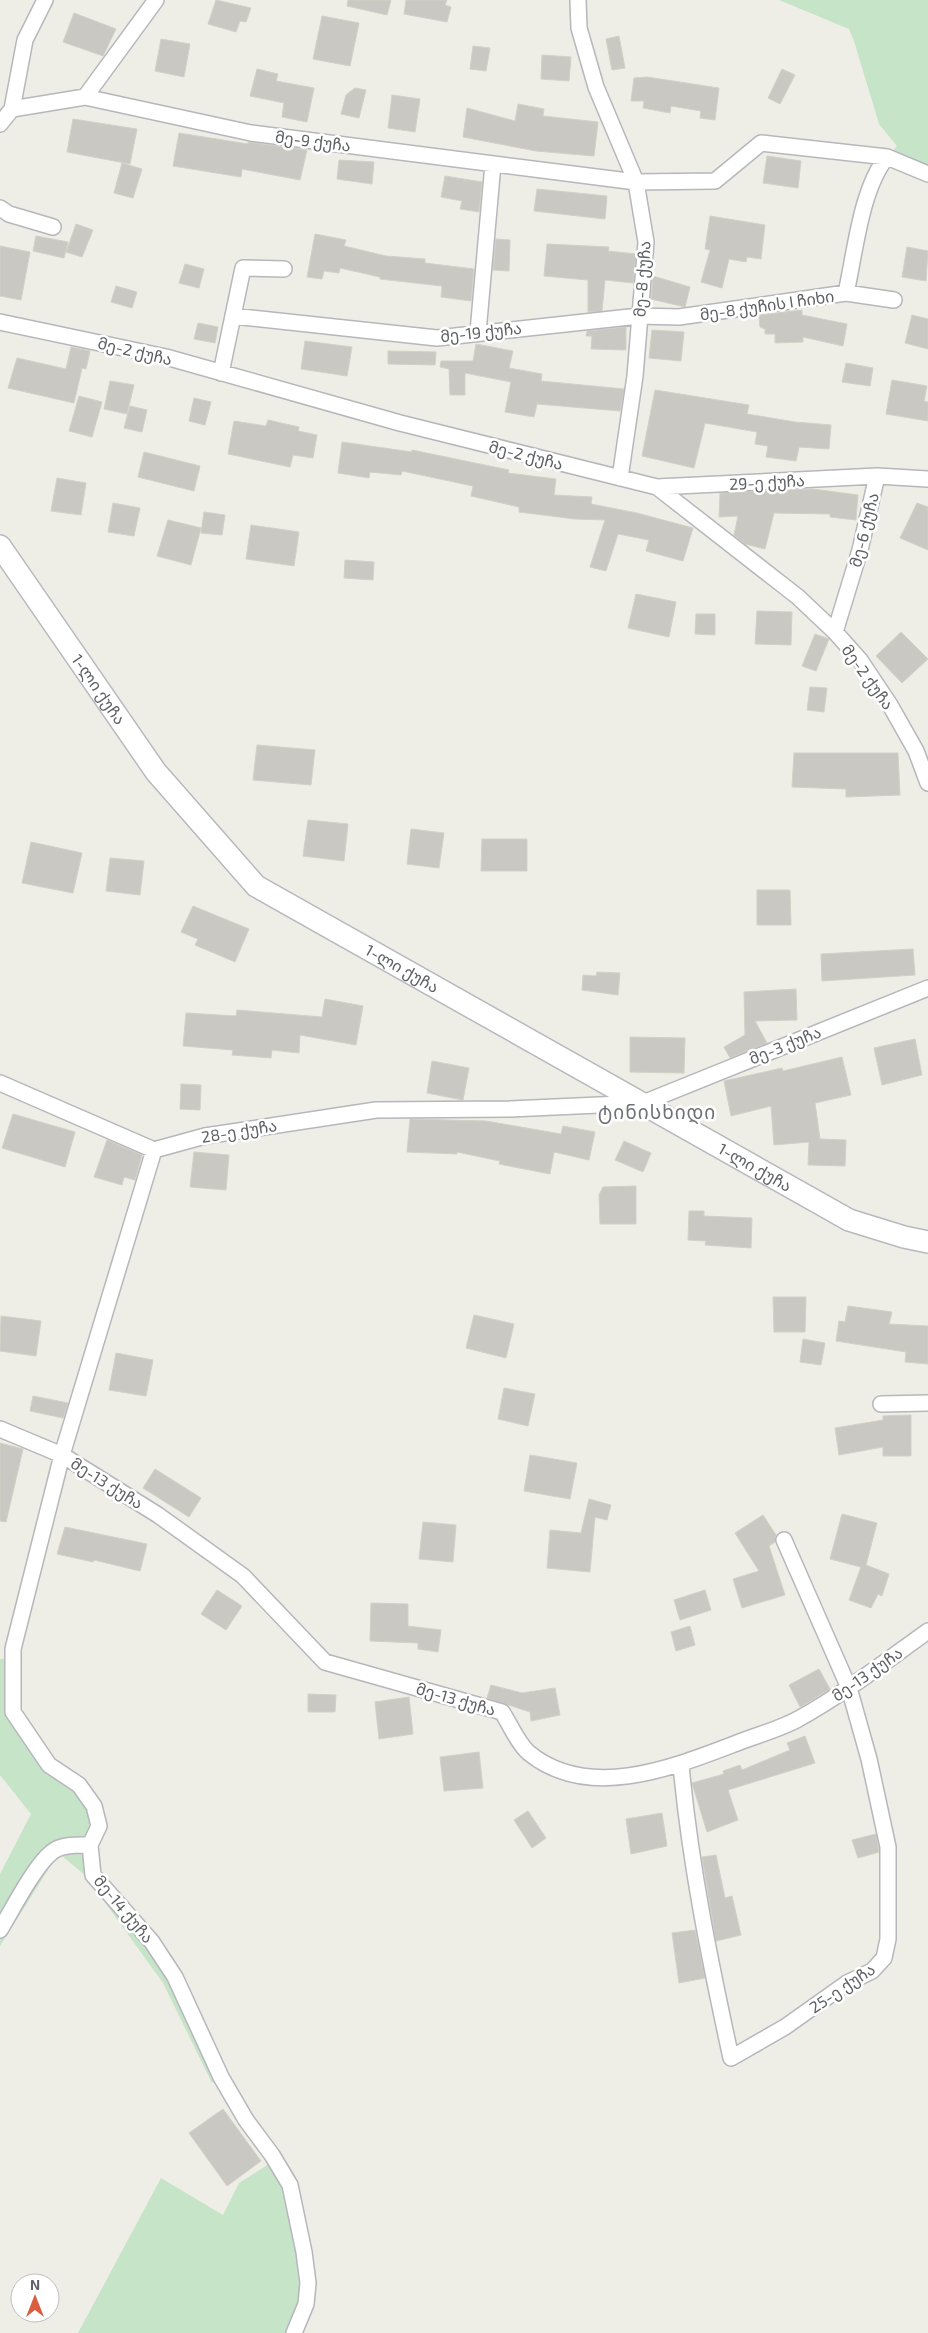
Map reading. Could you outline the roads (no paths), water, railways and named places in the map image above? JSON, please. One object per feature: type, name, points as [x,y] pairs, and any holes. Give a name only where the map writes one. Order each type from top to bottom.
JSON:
[{"type":"main road","name":"1-ლი ქუჩა","points":[[0,546],[156,772],[256,886],[849,1220],[904,1237],[928,1242]]},
{"type":"street","points":[[0,124],[12,109],[25,40],[45,0]]},
{"type":"street","points":[[85,97],[156,0]]},
{"type":"street","name":"მე-8 ქუჩა","points":[[578,0],[579,28],[596,86],[636,182],[646,242],[635,376],[620,478]]},
{"type":"street","name":"მე-9 ქუჩა","points":[[12,109],[85,97],[251,133],[636,182],[715,181],[761,143],[887,158],[928,174]]},
{"type":"street","points":[[846,293],[867,199],[876,170],[887,158]]},
{"type":"street","points":[[478,332],[494,164]]},
{"type":"street","points":[[0,208],[9,214],[53,227]]},
{"type":"street","points":[[221,373],[243,268],[284,269]]},
{"type":"street","name":"მე-8 ქუჩის I ჩიხი","points":[[639,316],[679,317],[846,293],[894,300]]},
{"type":"street","name":"მე-19 ქუჩა","points":[[233,316],[437,338],[478,332],[639,316]]},
{"type":"street","name":"მე-2 ქუჩა","points":[[0,322],[166,357],[400,423],[657,488],[798,597],[835,632],[860,660],[890,704],[916,751],[928,784]]},
{"type":"street","name":"მე-6 ქუჩა","points":[[835,632],[860,550],[877,476],[926,481]]},
{"type":"street","name":"29-ე ქუჩა","points":[[657,488],[877,476]]},
{"type":"street","name":"მე-3 ქუჩა","points":[[643,1103],[928,988]]},
{"type":"street","points":[[0,1083],[154,1150],[62,1455]]},
{"type":"street","name":"28-ე ქუჩა","points":[[154,1150],[205,1136],[376,1110],[510,1109],[643,1103]]},
{"type":"street","points":[[881,1404],[928,1402]]},
{"type":"street","name":"მე-13 ქუჩა","points":[[0,1429],[62,1455],[158,1515],[243,1576],[325,1662],[502,1712],[527,1752],[550,1767],[575,1777],[635,1776],[681,1765],[799,1719],[848,1688],[928,1631]]},
{"type":"street","name":"მე-14 ქუჩა","points":[[62,1455],[13,1649],[6,1658],[13,1712],[49,1765],[79,1785],[94,1806],[99,1826],[90,1845],[94,1875],[152,1942],[170,1970],[221,2077],[246,2120],[272,2155],[290,2185],[304,2252],[308,2284],[306,2304],[294,2333]]},
{"type":"street","name":"25-ე ქუჩა","points":[[681,1765],[688,1835],[705,1936],[731,2058],[785,2027],[847,1983],[872,1971],[884,1958],[888,1939],[888,1847],[869,1759],[848,1688],[784,1540]]},
{"type":"street","points":[[0,1930],[29,1881],[52,1851],[72,1845],[90,1845]]},
{"type":"district","name":"ტინისხიდი","points":[[657,1112]]}]
